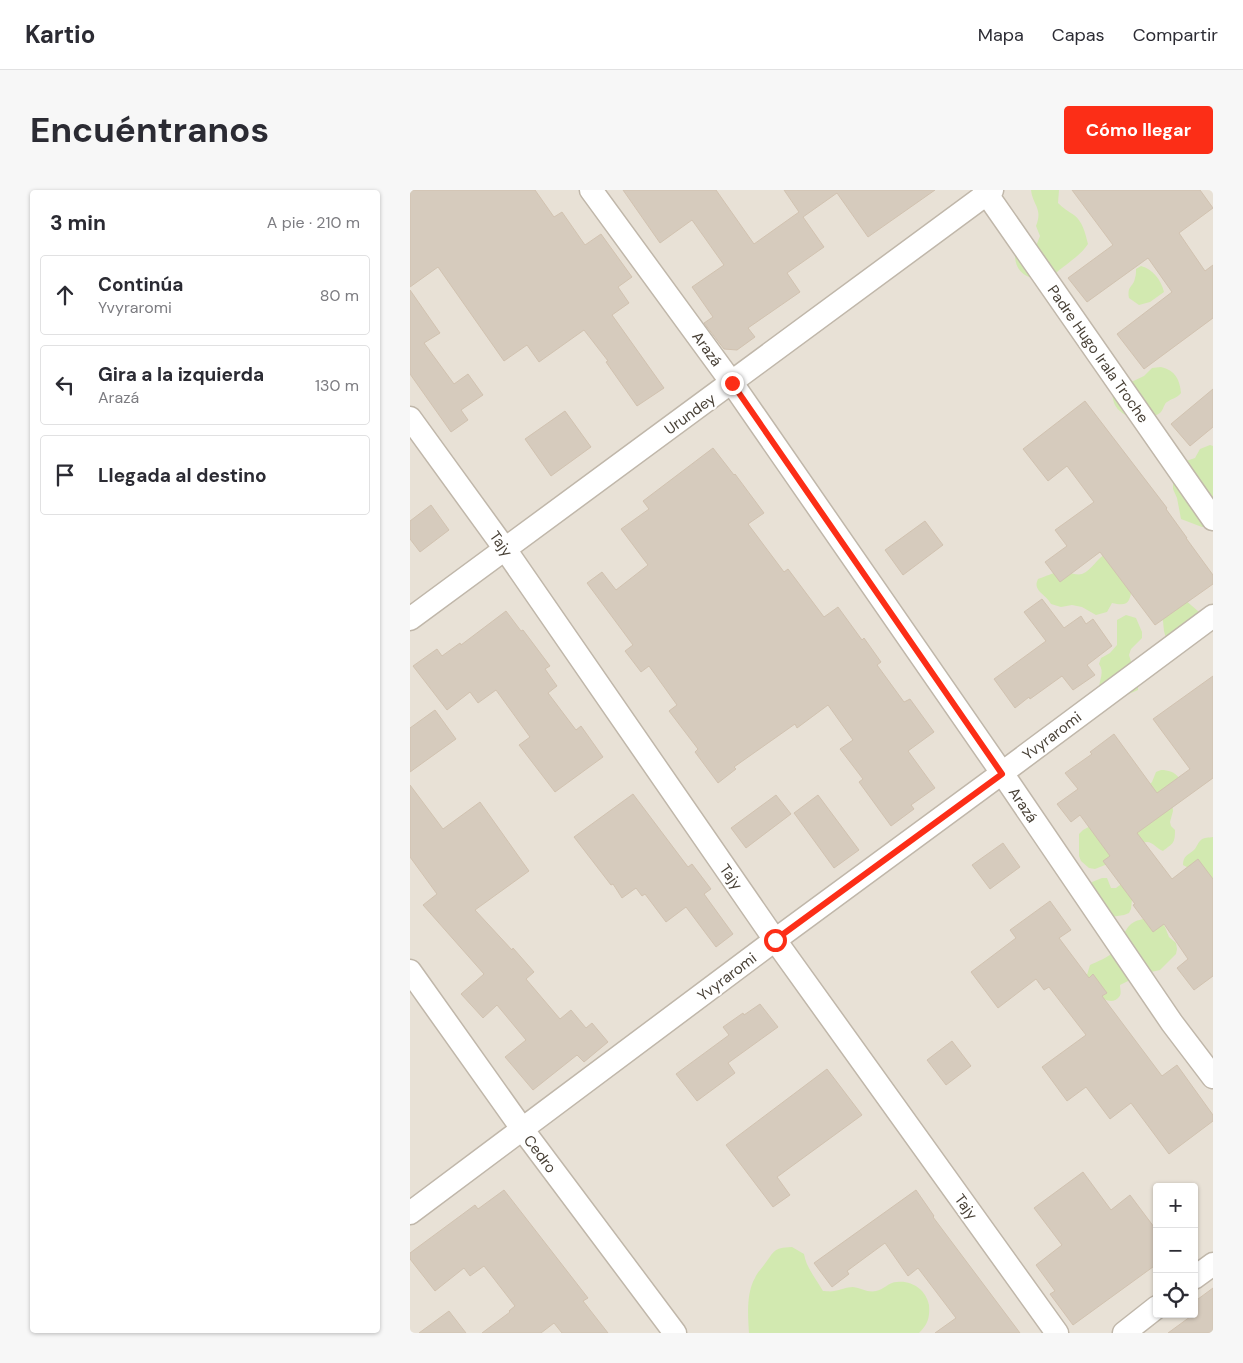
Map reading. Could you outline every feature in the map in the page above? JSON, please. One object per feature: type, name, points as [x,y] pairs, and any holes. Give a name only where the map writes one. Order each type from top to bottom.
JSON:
[{"type":"street","name":"Arazá","points":[[591,190],[732,383],[1172,1023],[1213,1077]]},
{"type":"street","name":"Urundey","points":[[410,619],[732,383],[988,191]]},
{"type":"street","name":"Padre Hugo Irala Troche","points":[[988,191],[1213,519]]},
{"type":"street","name":"Tajy","points":[[410,418],[505,549],[775,940],[1057,1333]]},
{"type":"street","name":"Yvyraromi","points":[[410,1214],[775,940],[1002,774],[1213,616]]},
{"type":"street","name":"Cedro","points":[[410,971],[523,1130],[675,1333]]},
{"type":"street","points":[[1198,1275],[1213,1264]]},
{"type":"street","points":[[1124,1333],[1153,1310]]},
{"type":"shaded area","points":[[410,190],[1213,190],[1213,1333],[410,1333]]},
{"type":"green space","points":[[1031,190],[1059,190],[1058,203],[1080,221],[1088,244],[1049,280],[1028,277],[1023,274],[1016,264],[1015,249],[1036,246],[1040,236],[1036,226],[1038,211]]},
{"type":"green space","points":[[1141,266],[1156,276],[1164,292],[1150,302],[1139,305],[1129,298],[1129,289],[1134,281],[1136,269]]},
{"type":"green space","points":[[1161,367],[1170,370],[1176,376],[1181,393],[1166,403],[1161,412],[1155,416],[1134,420],[1115,406],[1112,391],[1144,376],[1152,368]]},
{"type":"green space","points":[[1210,445],[1213,446],[1213,526],[1202,527],[1181,519],[1177,498],[1173,489],[1173,476],[1186,461],[1195,458],[1200,449]]},
{"type":"green space","points":[[1107,553],[1132,586],[1128,602],[1125,604],[1112,603],[1107,612],[1096,615],[1082,607],[1072,605],[1061,607],[1051,604],[1038,590],[1038,579],[1061,571],[1082,574]]},
{"type":"green space","points":[[1184,599],[1202,616],[1167,642],[1163,621],[1160,616]]},
{"type":"green space","points":[[1126,615],[1136,618],[1142,632],[1142,638],[1131,649],[1129,655],[1138,690],[1124,696],[1099,689],[1102,673],[1099,664],[1101,658],[1110,653],[1117,645],[1117,620]]},
{"type":"green space","points":[[1161,770],[1171,772],[1179,778],[1172,801],[1173,811],[1170,822],[1175,830],[1175,838],[1171,845],[1163,851],[1149,842],[1133,845],[1148,786],[1156,772]]},
{"type":"green space","points":[[1096,823],[1115,835],[1110,863],[1095,869],[1089,868],[1081,861],[1079,856],[1079,834]]},
{"type":"green space","points":[[1213,837],[1213,881],[1183,865],[1183,862],[1200,841],[1204,838]]},
{"type":"green space","points":[[1107,878],[1111,888],[1125,884],[1132,899],[1129,913],[1111,917],[1091,887],[1092,882]]},
{"type":"green space","points":[[1149,918],[1162,923],[1165,927],[1169,937],[1176,943],[1176,954],[1160,970],[1151,972],[1140,980],[1128,981],[1120,985],[1119,997],[1114,1001],[1101,998],[1087,975],[1090,965],[1112,953],[1131,924]]},
{"type":"green space","points":[[792,1247],[804,1254],[809,1268],[823,1291],[853,1287],[873,1291],[894,1282],[913,1284],[925,1295],[929,1305],[928,1320],[919,1333],[749,1333],[749,1298],[756,1276],[777,1249]]},
{"type":"building","points":[[410,190],[535,190],[554,217],[562,212],[585,245],[601,234],[632,277],[618,287],[629,303],[612,315],[664,388],[637,406],[606,362],[608,361],[584,330],[539,362],[527,345],[504,361],[438,267],[410,287]]},
{"type":"building","points":[[623,190],[716,190],[754,244],[799,212],[784,190],[935,190],[868,237],[837,193],[803,217],[824,247],[787,273],[800,292],[748,328],[755,337],[737,350],[724,349],[704,323],[713,317],[692,287],[724,265],[692,220],[660,243]]},
{"type":"building","points":[[1072,190],[1200,190],[1213,208],[1179,233],[1205,271],[1213,265],[1213,318],[1144,369],[1117,334],[1172,292],[1148,258],[1087,302],[1068,278],[1113,245]]},
{"type":"building","points":[[410,290],[440,333],[424,343],[454,384],[468,374],[483,395],[461,410],[468,420],[451,432],[410,374]]},
{"type":"building","points":[[1213,389],[1213,427],[1190,446],[1171,424]]},
{"type":"building","points":[[1085,401],[1167,508],[1213,575],[1213,584],[1155,625],[1100,552],[1060,582],[1045,562],[1067,546],[1055,530],[1094,502],[1067,466],[1048,481],[1023,449]]},
{"type":"building","points":[[565,411],[591,447],[551,476],[525,439]]},
{"type":"building","points":[[713,448],[764,513],[748,524],[784,572],[788,569],[824,617],[838,607],[881,662],[877,665],[904,702],[910,699],[934,732],[908,751],[935,788],[911,805],[914,809],[891,826],[859,782],[863,779],[840,749],[853,740],[828,705],[797,728],[795,724],[734,767],[736,769],[718,783],[695,752],[698,749],[669,711],[677,705],[649,666],[641,672],[625,651],[633,645],[587,583],[602,572],[616,590],[648,565],[621,529],[649,509],[643,501]]},
{"type":"building","points":[[431,505],[449,530],[420,552],[410,539],[410,521]]},
{"type":"building","points":[[925,521],[943,545],[903,575],[885,550]]},
{"type":"building","points":[[1042,599],[1064,628],[1081,616],[1086,624],[1093,619],[1112,646],[1087,665],[1095,675],[1073,690],[1062,676],[1015,708],[994,679],[1046,641],[1024,612]]},
{"type":"building","points":[[506,611],[550,666],[545,669],[557,686],[548,693],[576,730],[581,726],[603,757],[555,792],[519,745],[530,737],[496,690],[478,703],[470,692],[447,710],[413,666],[437,649],[442,656],[460,643],[461,645]]},
{"type":"building","points":[[1213,676],[1213,778],[1137,833],[1172,879],[1198,859],[1213,879],[1213,976],[1194,990],[1177,968],[1188,959],[1164,924],[1153,932],[1103,861],[1110,856],[1080,815],[1071,822],[1057,804],[1078,789],[1065,773],[1092,754],[1090,752],[1114,734],[1157,793],[1190,769],[1153,719]]},
{"type":"building","points":[[435,710],[456,739],[410,772],[410,728]]},
{"type":"building","points":[[410,785],[443,829],[480,802],[529,871],[475,910],[534,972],[526,979],[560,1019],[571,1010],[586,1028],[592,1023],[608,1042],[584,1062],[577,1055],[533,1090],[505,1057],[526,1040],[497,1005],[483,1018],[461,994],[484,974],[423,905],[437,894],[410,857]]},
{"type":"building","points":[[633,794],[688,867],[692,864],[711,889],[704,894],[733,934],[716,947],[686,907],[666,922],[645,894],[642,896],[636,888],[622,898],[613,884],[611,885],[574,837]]},
{"type":"building","points":[[776,795],[791,814],[746,848],[731,828]]},
{"type":"building","points":[[818,795],[859,850],[834,868],[794,813]]},
{"type":"building","points":[[1003,843],[1020,867],[990,889],[972,865]]},
{"type":"building","points":[[1050,901],[1071,930],[1059,938],[1089,978],[1093,974],[1107,993],[1102,996],[1162,1076],[1177,1065],[1213,1115],[1213,1121],[1169,1154],[1131,1103],[1110,1119],[1086,1087],[1067,1101],[1042,1067],[1086,1035],[1049,987],[1044,990],[1036,979],[998,1008],[971,972],[1016,938],[1010,930]]},
{"type":"building","points":[[760,1004],[778,1027],[728,1063],[735,1073],[697,1101],[676,1074],[729,1035],[723,1027]]},
{"type":"building","points":[[952,1041],[971,1066],[946,1085],[927,1060]]},
{"type":"building","points":[[827,1069],[862,1115],[777,1177],[790,1195],[773,1207],[726,1145]]},
{"type":"building","points":[[1083,1172],[1111,1210],[1130,1195],[1153,1226],[1153,1267],[1073,1325],[1050,1294],[1055,1291],[1036,1265],[1062,1245],[1034,1208]]},
{"type":"building","points":[[504,1190],[588,1298],[583,1301],[608,1333],[562,1333],[554,1323],[541,1333],[482,1333],[515,1306],[484,1266],[470,1276],[464,1268],[435,1291],[410,1259],[410,1253],[475,1205],[478,1209]]},
{"type":"building","points":[[916,1190],[933,1217],[1020,1333],[935,1333],[956,1318],[918,1268],[908,1276],[885,1243],[847,1271],[849,1274],[832,1287],[814,1263]]},
{"type":"building","points":[[1213,1288],[1213,1333],[1168,1333],[1189,1318],[1198,1318],[1198,1299]]},
{"type":"building","points":[[449,1311],[466,1333],[419,1333]]},
{"type":"route","points":[[732,383],[1002,774],[775,940]]}]
